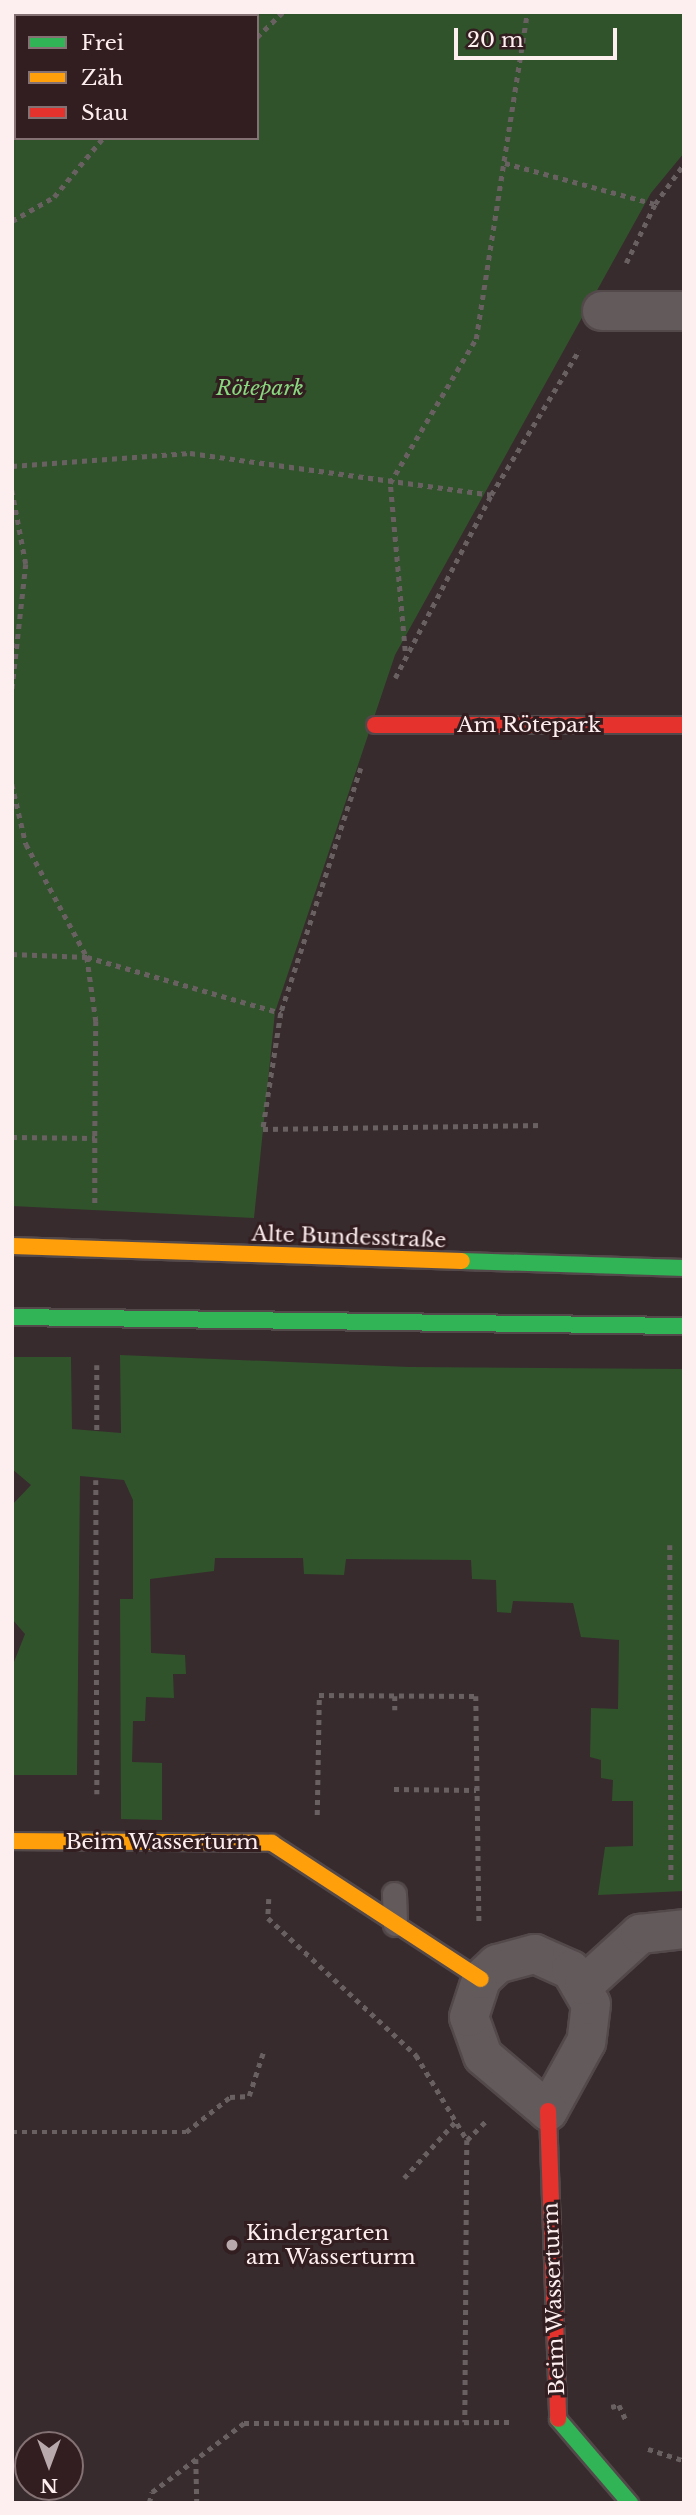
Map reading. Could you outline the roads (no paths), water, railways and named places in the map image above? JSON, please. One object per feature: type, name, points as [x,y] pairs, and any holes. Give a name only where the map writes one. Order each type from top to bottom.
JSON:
[{"type":"main road","name":"Am Rötepark","points":[[375,725],[684,725]]},
{"type":"main road","name":"Alte Bundesstraße","points":[[12,1246],[684,1268]]},
{"type":"main road","points":[[12,1317],[684,1326]]},
{"type":"main road","name":"Beim Wasserturm","points":[[12,1841],[272,1843],[481,1979]]},
{"type":"main road","name":"Beim Wasserturm","points":[[548,2111],[557,2418],[630,2503]]},
{"type":"street","points":[[602,311],[684,311]]},
{"type":"street","points":[[584,1985],[640,1934],[677,1930]]},
{"type":"street","points":[[535,1954],[571,1969],[584,1985],[591,2004],[586,2042],[548,2111],[484,2056],[473,2038],[469,2017],[481,1979],[496,1964],[535,1954]]},
{"type":"lane","points":[[394,1894],[396,1924]]},
{"type":"place","name":"Kindergarten am Wasserturm","points":[[232,2245]]},
{"type":"park label","name":"Rötepark","points":[[260,388]]}]
